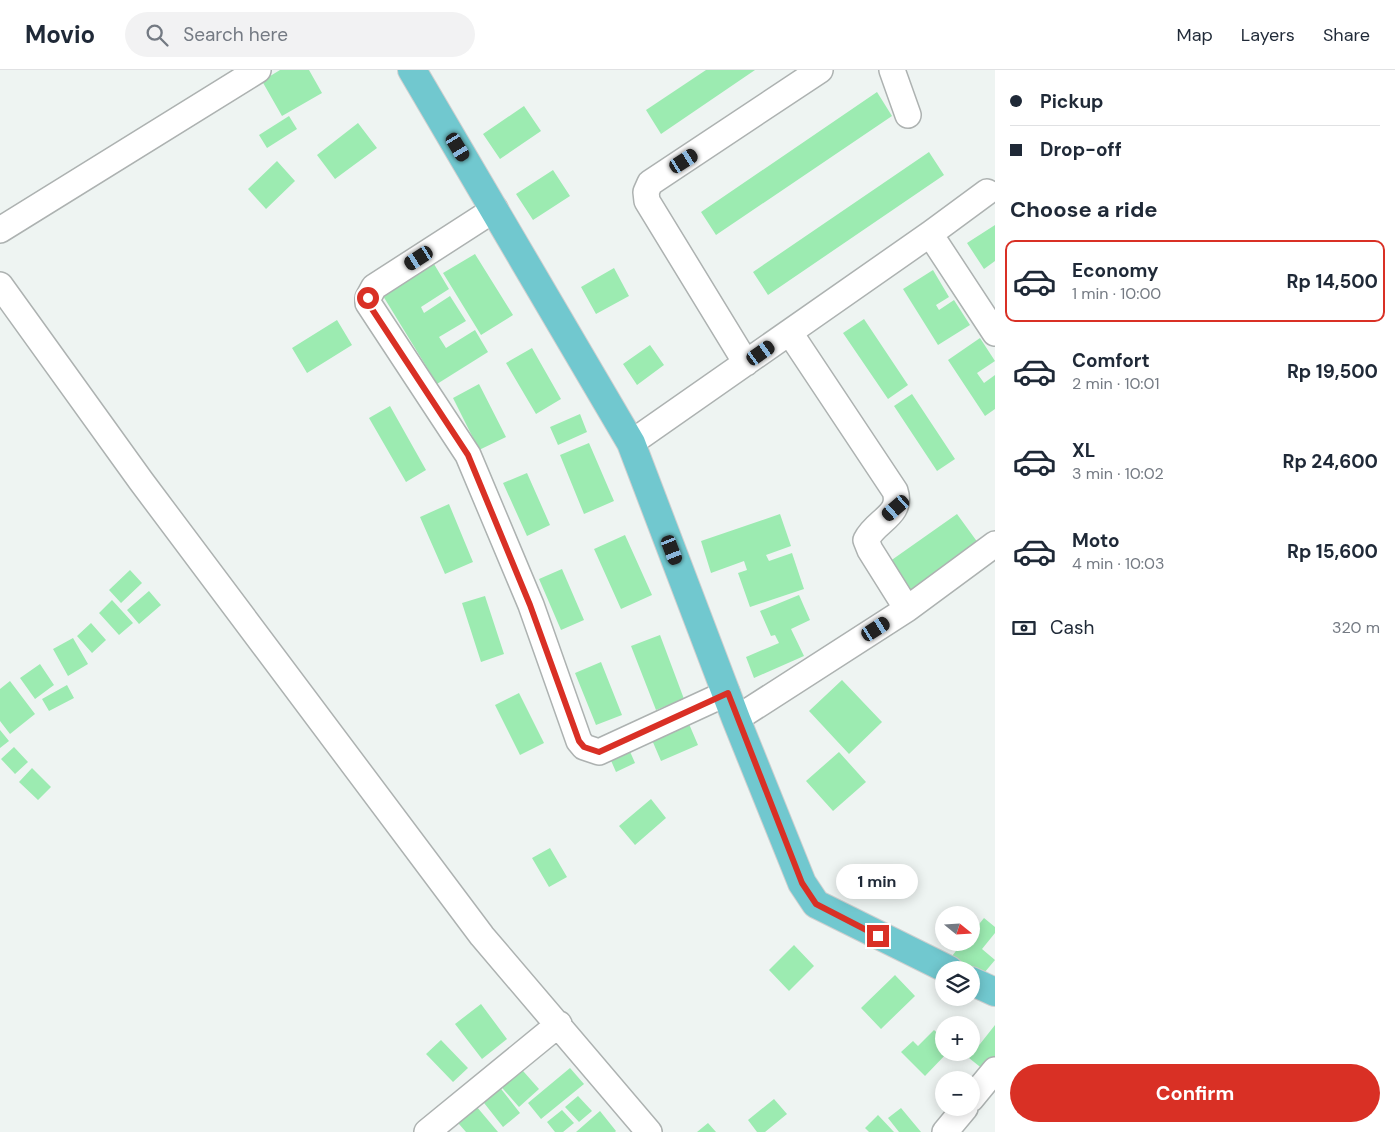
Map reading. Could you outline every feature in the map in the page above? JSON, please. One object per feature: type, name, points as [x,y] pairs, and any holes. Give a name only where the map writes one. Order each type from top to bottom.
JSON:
[{"type":"main road","points":[[412,70],[631,443],[728,693],[736,719],[802,883],[816,904],[935,963]]},
{"type":"main road","points":[[980,985],[995,992]]},
{"type":"street","points":[[0,230],[258,70]]},
{"type":"street","points":[[746,363],[647,201],[646,192],[650,183],[820,70]]},
{"type":"street","points":[[892,70],[908,115]]},
{"type":"street","points":[[631,443],[790,333],[987,192]]},
{"type":"street","points":[[495,209],[374,287],[368,298],[368,303],[468,455],[530,605],[579,741],[584,747],[599,752],[728,693]]},
{"type":"street","points":[[930,234],[995,333]]},
{"type":"street","points":[[0,285],[140,482],[482,936],[559,1024],[649,1132]]},
{"type":"street","points":[[790,333],[895,491],[898,501],[896,508],[871,530],[866,540],[870,550],[907,608]]},
{"type":"street","points":[[736,719],[907,608],[995,544]]},
{"type":"street","points":[[426,1132],[559,1024]]},
{"type":"street","points":[[980,1089],[995,1070]]},
{"type":"street","points":[[945,1132],[958,1116]]},
{"type":"building","points":[[280,70],[309,70],[322,93],[282,116],[262,81]]},
{"type":"building","points":[[706,70],[755,70],[661,134],[646,110]]},
{"type":"building","points":[[877,92],[892,116],[716,235],[701,212]]},
{"type":"building","points":[[524,106],[541,131],[500,159],[483,134]]},
{"type":"building","points":[[289,116],[297,129],[267,148],[259,135]]},
{"type":"building","points":[[358,123],[377,148],[335,179],[317,155]]},
{"type":"building","points":[[929,152],[944,175],[768,295],[753,272]]},
{"type":"building","points":[[277,161],[295,181],[266,209],[248,189]]},
{"type":"building","points":[[553,170],[570,196],[533,220],[516,194]]},
{"type":"building","points":[[995,225],[995,261],[984,269],[967,243]]},
{"type":"building","points":[[475,254],[513,315],[481,335],[443,273]]},
{"type":"building","points":[[431,259],[449,289],[421,307],[424,313],[450,296],[466,321],[439,337],[446,348],[475,330],[488,352],[437,384],[380,291]]},
{"type":"building","points":[[614,268],[629,296],[596,314],[581,287]]},
{"type":"building","points":[[933,270],[949,297],[936,305],[939,310],[954,300],[970,325],[938,345],[903,289]]},
{"type":"building","points":[[864,319],[908,385],[888,399],[843,333]]},
{"type":"building","points":[[337,320],[352,345],[307,373],[292,348]]},
{"type":"building","points":[[980,338],[995,361],[977,373],[984,383],[995,375],[995,409],[985,416],[948,360]]},
{"type":"building","points":[[650,345],[664,365],[637,385],[623,364]]},
{"type":"building","points":[[532,348],[561,399],[536,414],[506,363]]},
{"type":"building","points":[[479,384],[506,437],[479,450],[453,398]]},
{"type":"building","points":[[912,394],[955,459],[937,471],[894,406]]},
{"type":"building","points":[[390,406],[426,470],[406,482],[369,418]]},
{"type":"building","points":[[580,414],[587,432],[558,445],[550,427]]},
{"type":"building","points":[[589,443],[614,501],[584,514],[560,455]]},
{"type":"building","points":[[527,473],[550,525],[527,536],[503,483]]},
{"type":"building","points":[[449,504],[473,562],[445,574],[420,517]]},
{"type":"building","points":[[780,514],[791,546],[766,555],[769,561],[792,553],[804,589],[750,607],[738,573],[747,570],[744,561],[711,573],[701,541]]},
{"type":"building","points":[[957,514],[981,547],[910,598],[886,564]]},
{"type":"building","points":[[625,535],[652,595],[621,609],[594,549]]},
{"type":"building","points":[[562,569],[584,620],[561,630],[539,579]]},
{"type":"building","points":[[130,570],[142,583],[121,603],[109,590]]},
{"type":"building","points":[[149,591],[161,605],[139,624],[127,610]]},
{"type":"building","points":[[799,595],[810,620],[791,629],[804,656],[754,678],[746,657],[779,643],[775,635],[771,636],[760,611]]},
{"type":"building","points":[[485,596],[504,654],[481,662],[462,603]]},
{"type":"building","points":[[112,600],[133,623],[119,635],[99,613]]},
{"type":"building","points":[[91,623],[106,640],[92,653],[77,636]]},
{"type":"building","points":[[660,635],[684,699],[656,710],[631,646]]},
{"type":"building","points":[[73,638],[88,664],[68,676],[53,649]]},
{"type":"building","points":[[601,662],[622,715],[596,725],[575,673]]},
{"type":"building","points":[[40,664],[54,685],[35,699],[20,678]]},
{"type":"building","points":[[842,680],[882,722],[849,754],[809,711]]},
{"type":"building","points":[[10,681],[35,714],[10,734],[0,721],[0,689]]},
{"type":"building","points":[[67,685],[74,698],[49,711],[42,699]]},
{"type":"building","points":[[519,693],[544,743],[520,755],[495,705]]},
{"type":"building","points":[[689,724],[698,745],[661,761],[652,740]]},
{"type":"building","points":[[0,730],[9,741],[0,748]]},
{"type":"building","points":[[14,747],[28,762],[15,774],[1,759]]},
{"type":"building","points":[[628,747],[635,763],[616,772],[609,756]]},
{"type":"building","points":[[839,752],[866,782],[833,811],[806,781]]},
{"type":"building","points":[[32,768],[51,787],[38,800],[19,782]]},
{"type":"building","points":[[651,799],[666,818],[635,845],[619,826]]},
{"type":"building","points":[[550,848],[567,877],[549,887],[532,858]]},
{"type":"building","points":[[984,918],[995,927],[995,933],[982,949],[995,960],[980,978],[980,961],[958,961],[952,956],[956,951],[980,951],[980,923]]},
{"type":"building","points":[[794,945],[814,966],[789,991],[769,970]]},
{"type":"building","points":[[895,975],[915,996],[881,1029],[861,1008]]},
{"type":"building","points":[[481,1004],[507,1039],[482,1059],[455,1024]]},
{"type":"building","points":[[995,1025],[995,1066],[989,1074],[973,1061],[980,1061],[980,1044]]},
{"type":"building","points":[[935,1031],[935,1061],[939,1061],[925,1076],[901,1052],[913,1041],[918,1046]]},
{"type":"building","points":[[441,1040],[468,1068],[453,1082],[426,1054]]},
{"type":"building","points":[[516,1063],[539,1089],[519,1107],[496,1081]]},
{"type":"building","points":[[570,1068],[584,1084],[541,1119],[528,1103]]},
{"type":"building","points":[[494,1080],[520,1113],[503,1127],[477,1094]]},
{"type":"building","points":[[578,1096],[592,1111],[579,1122],[565,1107]]},
{"type":"building","points":[[774,1099],[787,1114],[765,1132],[757,1132],[748,1120]]},
{"type":"building","points":[[471,1100],[498,1132],[466,1132],[452,1116]]},
{"type":"building","points":[[901,1108],[921,1132],[899,1132],[888,1118]]},
{"type":"building","points":[[562,1110],[574,1123],[563,1132],[555,1132],[547,1122]]},
{"type":"building","points":[[600,1111],[615,1132],[576,1132]]},
{"type":"building","points":[[878,1115],[894,1132],[869,1132],[865,1128]]},
{"type":"building","points":[[708,1123],[716,1132],[697,1132]]},
{"type":"route","points":[[368,298],[368,303],[468,455],[530,605],[579,741],[592,752],[599,752],[728,693],[736,719],[802,883],[816,904],[878,936]]}]
